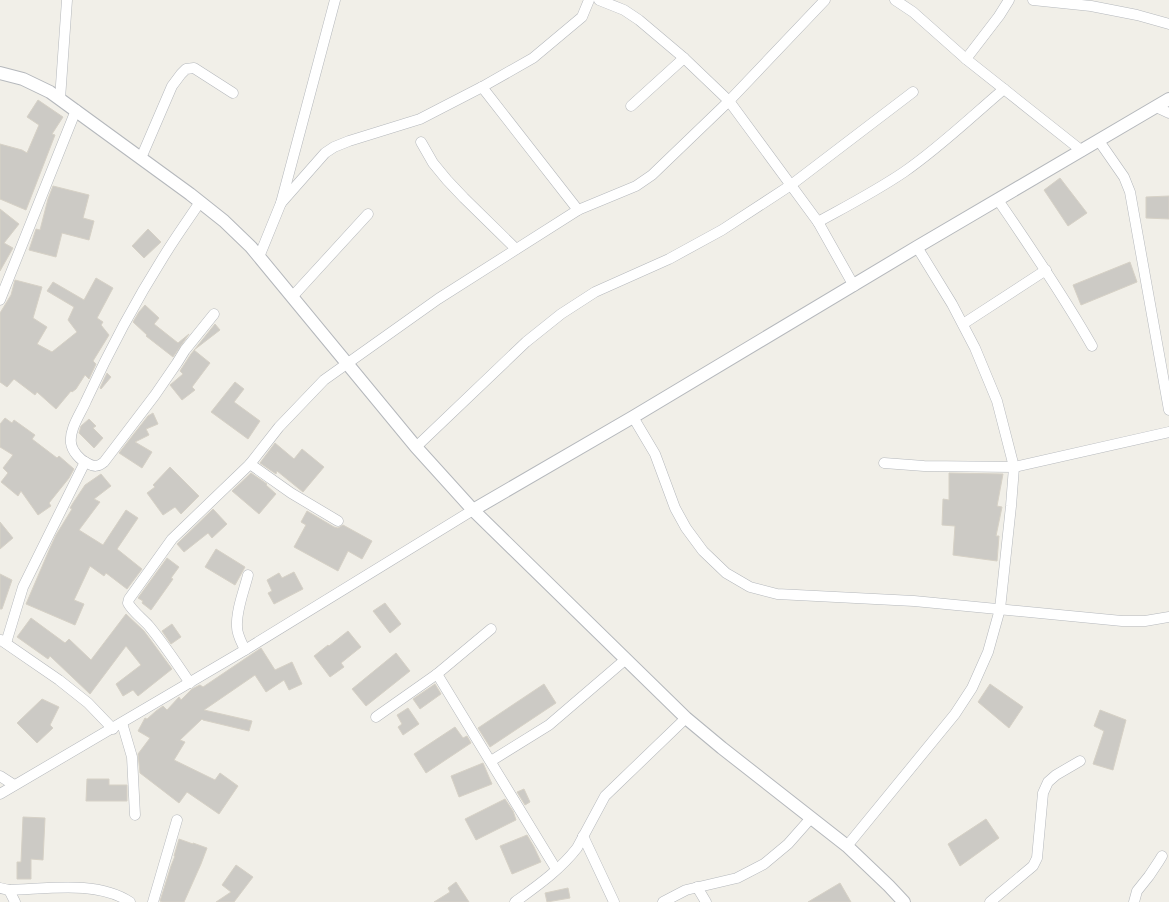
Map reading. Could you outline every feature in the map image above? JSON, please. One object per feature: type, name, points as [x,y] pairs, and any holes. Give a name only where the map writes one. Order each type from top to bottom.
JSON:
[{"type":"street","points":[[60,99],[67,0]]},
{"type":"street","points":[[259,257],[281,204],[335,0]]},
{"type":"street","points":[[281,204],[325,153],[334,147],[420,119],[533,58],[582,17],[589,0]]},
{"type":"street","points":[[602,0],[624,10],[639,20],[684,58],[729,101],[818,222],[854,286]]},
{"type":"street","points":[[190,684],[148,625],[130,608],[128,603],[172,539],[250,464],[279,427],[324,380],[431,304],[578,210],[636,186],[652,175],[729,101],[825,0]]},
{"type":"street","points":[[895,0],[913,12],[966,59],[1082,151]]},
{"type":"street","points":[[966,59],[1009,0]]},
{"type":"street","points":[[1033,0],[1100,8],[1137,15],[1169,24]]},
{"type":"street","points":[[631,106],[684,58]]},
{"type":"street","points":[[141,158],[172,86],[186,69],[194,68],[233,93]]},
{"type":"street","points":[[0,72],[23,79],[50,92],[224,221],[251,247],[416,447],[473,510],[686,718],[847,846],[904,902]]},
{"type":"street","points":[[482,87],[578,210]]},
{"type":"street","points":[[818,222],[881,187],[923,159],[1004,89]]},
{"type":"street","points":[[416,447],[526,342],[561,314],[595,292],[669,259],[722,230],[791,185],[913,92]]},
{"type":"street","points":[[0,794],[190,684],[473,510],[1169,99]]},
{"type":"street","points":[[1156,107],[1169,113]]},
{"type":"street","points":[[0,300],[76,110]]},
{"type":"street","points":[[1099,141],[1124,177],[1130,192],[1169,410]]},
{"type":"street","points":[[421,142],[433,163],[447,180],[516,249]]},
{"type":"street","points":[[998,200],[1072,310],[1092,346]]},
{"type":"street","points":[[200,202],[147,284],[102,366],[73,430],[71,443],[74,451],[85,462],[94,466],[100,466],[104,462],[155,395],[185,350],[214,314]]},
{"type":"street","points":[[292,297],[368,214]]},
{"type":"street","points":[[847,846],[955,714],[972,688],[988,652],[1000,609],[1014,466],[997,401],[975,348],[952,304],[917,247]]},
{"type":"street","points":[[963,324],[1046,270]]},
{"type":"street","points":[[633,417],[655,454],[675,508],[686,528],[703,551],[726,573],[750,587],[777,594],[914,601],[1122,621],[1169,618]]},
{"type":"street","points":[[884,463],[924,466],[1014,466],[1169,432]]},
{"type":"street","points":[[85,462],[23,588],[3,641],[60,680],[118,726],[132,757],[135,815]]},
{"type":"street","points":[[250,464],[291,493],[338,521]]},
{"type":"street","points":[[246,650],[239,637],[237,628],[238,613],[248,575]]},
{"type":"street","points":[[376,716],[436,674],[491,629]]},
{"type":"street","points":[[491,761],[549,725],[626,659]]},
{"type":"street","points":[[436,674],[556,870]]},
{"type":"street","points":[[515,902],[545,881],[573,853],[605,796],[686,718]]},
{"type":"street","points":[[990,902],[1033,866],[1037,858],[1042,793],[1048,782],[1056,775],[1080,761]]},
{"type":"street","points":[[0,776],[14,785]]},
{"type":"street","points":[[664,902],[686,890],[738,878],[764,864],[788,844],[812,818]]},
{"type":"street","points":[[153,902],[177,820]]},
{"type":"street","points":[[583,836],[614,902]]},
{"type":"street","points":[[1134,902],[1137,891],[1162,856]]},
{"type":"street","points":[[4,889],[83,887],[106,891],[130,902]]},
{"type":"street","points":[[697,887],[706,902]]},
{"type":"street","points":[[4,889],[14,902]]},
{"type":"building","points":[[38,100],[63,117],[52,134],[55,135],[26,210],[0,199],[0,144],[27,153],[39,125],[27,117]]},
{"type":"building","points":[[1060,178],[1087,213],[1068,226],[1044,190]]},
{"type":"building","points":[[53,186],[89,195],[83,218],[94,221],[89,240],[62,233],[56,257],[29,250],[36,229],[40,230]]},
{"type":"building","points":[[1169,196],[1169,219],[1146,218],[1146,197]]},
{"type":"building","points":[[0,209],[19,224],[4,243],[13,248],[0,271]]},
{"type":"building","points":[[148,229],[161,242],[144,258],[132,246]]},
{"type":"building","points":[[1130,262],[1137,282],[1081,305],[1073,285]]},
{"type":"building","points":[[96,278],[113,288],[97,318],[103,322],[101,325],[109,335],[93,361],[96,364],[89,379],[85,375],[76,389],[71,391],[56,409],[37,392],[35,395],[14,379],[7,387],[0,382],[0,313],[11,295],[15,280],[42,287],[33,318],[47,327],[37,344],[52,352],[77,332],[68,320],[74,307],[47,291],[53,282],[84,300]]},
{"type":"building","points":[[145,305],[159,318],[154,324],[178,343],[189,334],[173,357],[146,336],[133,322]]},
{"type":"building","points":[[215,324],[220,330],[195,350]]},
{"type":"building","points":[[194,350],[210,363],[192,387],[195,390],[182,400],[170,385],[183,374],[180,371]]},
{"type":"building","points":[[107,373],[111,377],[101,389],[100,388]]},
{"type":"building","points":[[235,382],[244,389],[234,402],[260,421],[248,439],[211,412]]},
{"type":"building","points":[[153,413],[158,424],[146,429],[149,435],[135,442],[152,452],[142,468],[119,453],[148,416]]},
{"type":"building","points":[[5,418],[12,423],[14,420],[35,435],[32,439],[57,458],[59,456],[74,469],[49,503],[51,506],[38,515],[21,491],[18,496],[1,482],[8,473],[3,468],[13,455],[0,447],[0,424]]},
{"type":"building","points":[[89,419],[96,426],[93,428],[103,438],[94,448],[79,433],[81,426]]},
{"type":"building","points":[[275,443],[294,459],[302,449],[324,467],[303,492],[277,471],[276,474],[260,463]]},
{"type":"building","points":[[170,467],[199,496],[181,514],[175,507],[163,515],[147,493],[155,487],[153,485]]},
{"type":"building","points":[[251,473],[267,484],[276,494],[259,514],[232,491]]},
{"type":"building","points":[[949,473],[1003,474],[997,506],[1002,507],[996,536],[999,536],[997,561],[953,555],[955,526],[942,525],[943,499],[949,500]]},
{"type":"building","points":[[101,474],[111,486],[94,499],[100,502],[79,530],[103,545],[126,510],[138,518],[117,549],[142,569],[127,589],[106,573],[104,576],[90,566],[74,600],[84,604],[75,625],[26,604],[56,535],[72,509],[70,508],[85,485]]},
{"type":"building","points":[[213,509],[227,524],[212,538],[208,533],[184,552],[177,544]]},
{"type":"building","points":[[307,511],[334,527],[338,528],[343,525],[372,541],[362,559],[348,551],[338,571],[294,547],[306,525],[301,522]]},
{"type":"building","points":[[0,522],[13,538],[0,549]]},
{"type":"building","points":[[216,549],[245,567],[235,585],[205,567]]},
{"type":"building","points":[[167,558],[179,567],[171,578],[173,579],[151,610],[138,598]]},
{"type":"building","points":[[294,572],[303,589],[274,604],[268,593],[272,591],[267,580],[279,573],[282,578]]},
{"type":"building","points":[[0,574],[12,580],[2,609],[0,609]]},
{"type":"building","points":[[385,603],[401,624],[390,633],[373,611]]},
{"type":"building","points":[[126,614],[144,631],[172,669],[138,696],[133,690],[123,696],[116,684],[141,665],[126,646],[90,694],[50,656],[48,659],[17,637],[31,618],[65,643],[69,639],[91,660]]},
{"type":"building","points":[[172,624],[181,637],[171,644],[162,631]]},
{"type":"building","points":[[348,631],[361,647],[341,663],[344,667],[330,677],[314,656]]},
{"type":"building","points":[[261,648],[275,670],[292,662],[302,684],[289,690],[284,680],[266,692],[255,675],[204,710],[252,721],[249,731],[202,719],[180,740],[185,742],[174,760],[215,780],[220,773],[238,786],[219,814],[187,792],[179,803],[140,773],[138,754],[150,738],[138,731],[145,718],[147,719],[163,706],[167,710],[179,697],[181,700],[192,689],[200,685],[203,687]]},
{"type":"building","points":[[396,653],[410,671],[366,706],[352,689]]},
{"type":"building","points":[[435,684],[441,694],[420,709],[413,699]]},
{"type":"building","points":[[544,684],[556,703],[490,747],[478,728]]},
{"type":"building","points":[[990,684],[1023,707],[1009,728],[978,702]]},
{"type":"building","points":[[42,699],[59,707],[50,725],[53,728],[37,743],[17,723]]},
{"type":"building","points":[[408,708],[419,724],[403,735],[398,727],[402,724],[397,715]]},
{"type":"building","points":[[1100,710],[1126,720],[1113,770],[1093,764],[1104,731],[1094,726]]},
{"type":"building","points":[[455,727],[463,738],[467,736],[471,743],[426,773],[414,754]]},
{"type":"building","points":[[483,763],[492,784],[459,797],[451,776]]},
{"type":"building","points":[[87,779],[109,779],[109,785],[127,785],[127,801],[86,801]]},
{"type":"building","points":[[524,789],[530,802],[525,805],[517,792]]},
{"type":"building","points":[[505,799],[513,811],[516,820],[476,840],[465,819]]},
{"type":"building","points":[[23,817],[45,818],[43,860],[31,859],[31,879],[17,879],[17,862],[21,862]]},
{"type":"building","points":[[986,819],[999,838],[960,866],[948,844]]},
{"type":"building","points":[[527,835],[541,862],[512,874],[500,846]]},
{"type":"building","points":[[179,839],[207,848],[184,902],[162,902],[160,901]]},
{"type":"building","points":[[236,865],[253,877],[234,902],[216,902],[231,892],[222,885]]},
{"type":"building","points":[[456,882],[469,902],[434,902],[450,892],[448,888]]},
{"type":"building","points":[[840,883],[851,902],[808,902]]},
{"type":"building","points":[[568,888],[570,898],[547,902],[545,893]]}]
